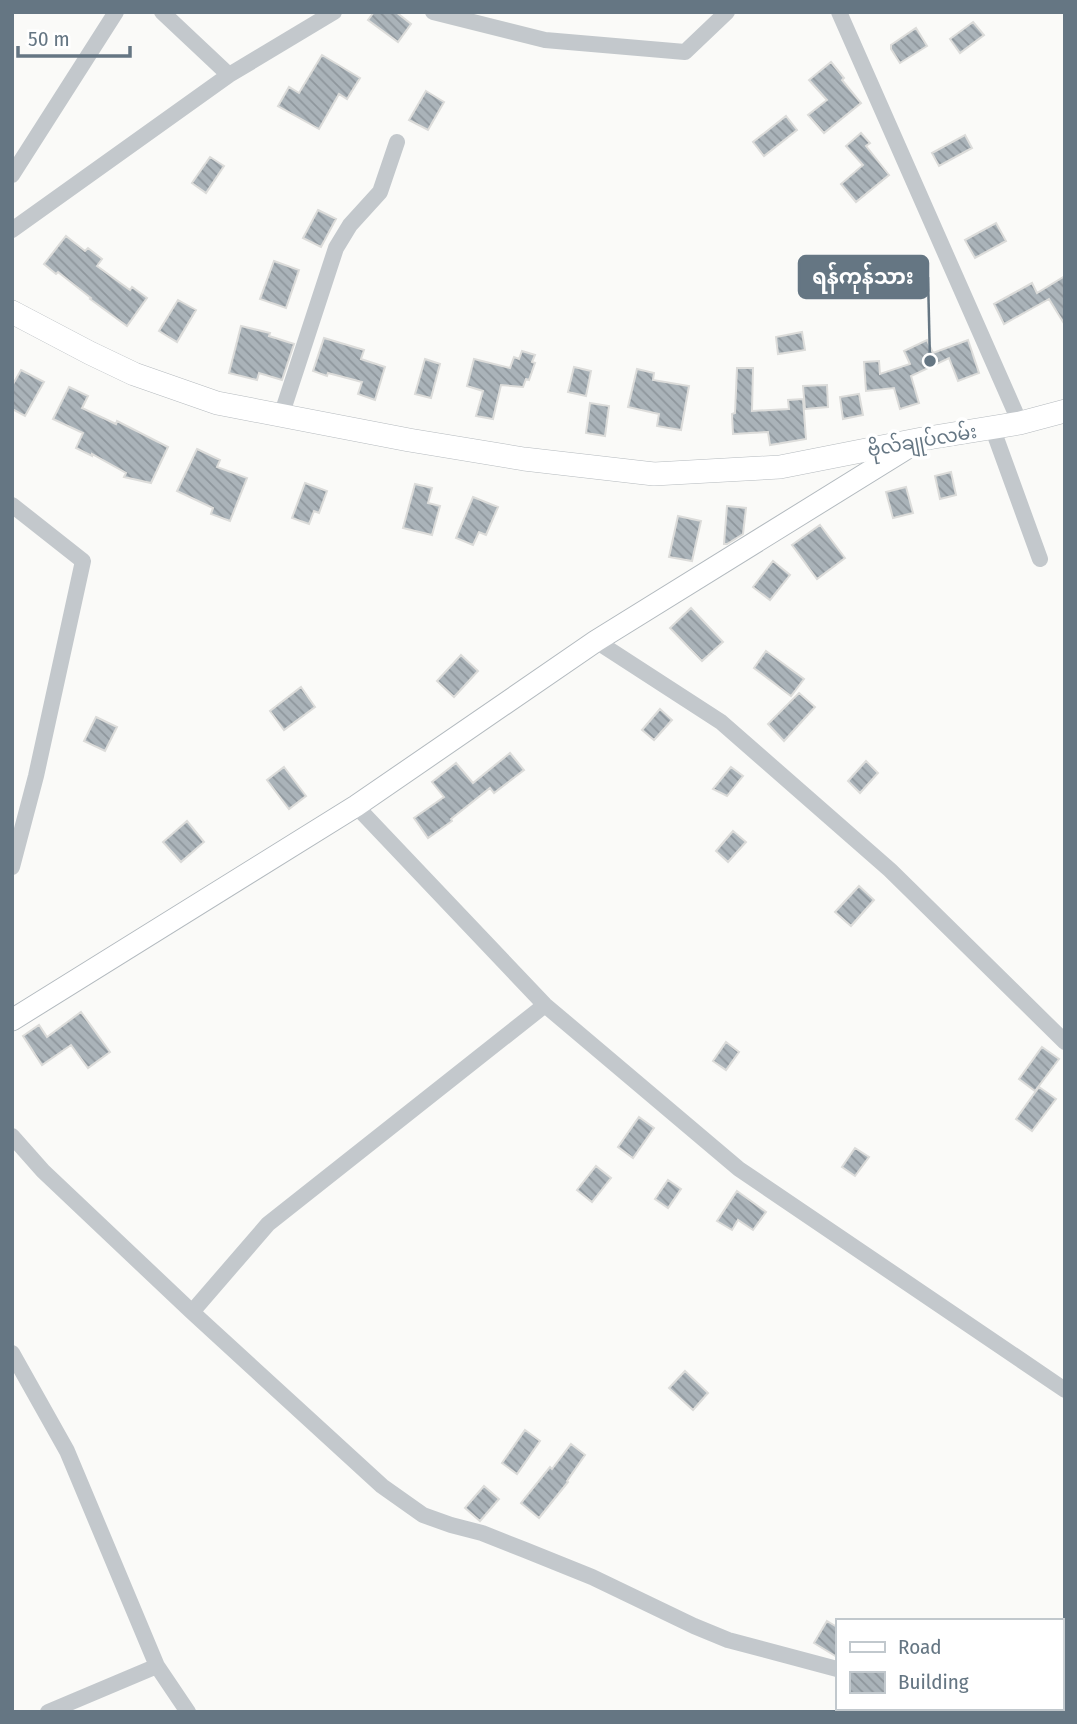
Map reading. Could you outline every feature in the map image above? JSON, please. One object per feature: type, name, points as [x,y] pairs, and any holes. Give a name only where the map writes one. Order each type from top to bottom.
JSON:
[{"type":"main road","name":"ဗိုလ်ချုပ်လမ်း","points":[[12,312],[90,354],[134,374],[217,403],[397,438],[524,459],[654,474],[780,467],[1020,422],[1065,411]]},
{"type":"street","points":[[12,175],[116,12]]},
{"type":"street","points":[[162,12],[229,75]]},
{"type":"street","points":[[12,230],[229,75],[334,12]]},
{"type":"street","points":[[433,12],[545,40],[685,52],[727,12]]},
{"type":"street","points":[[839,12],[1020,422]]},
{"type":"street","points":[[281,416],[336,248],[350,225],[380,192],[397,142]]},
{"type":"street","points":[[992,427],[1040,559]]},
{"type":"street","points":[[12,1020],[356,806],[596,641],[922,439]]},
{"type":"street","points":[[12,505],[83,561],[36,776],[12,867]]},
{"type":"street","points":[[596,641],[721,722],[890,870],[1065,1042]]},
{"type":"street","points":[[356,806],[545,1005],[739,1169],[1065,1390]]},
{"type":"street","points":[[191,1312],[268,1224],[545,1005]]},
{"type":"street","points":[[12,1136],[43,1171],[191,1312],[382,1486],[424,1515],[482,1533],[592,1577],[728,1640],[836,1669]]},
{"type":"street","points":[[12,1353],[17,1376],[67,1451],[157,1666],[188,1712]]},
{"type":"street","points":[[48,1712],[157,1666]]},
{"type":"building","points":[[374,12],[396,12],[411,24],[398,42],[368,20]]},
{"type":"building","points":[[973,22],[984,35],[960,53],[950,39]]},
{"type":"building","points":[[916,28],[927,46],[900,63],[891,45]]},
{"type":"building","points":[[322,55],[360,78],[347,99],[339,94],[319,129],[278,106],[289,87],[299,93]]},
{"type":"building","points":[[831,62],[861,103],[824,133],[808,115],[827,100],[809,80]]},
{"type":"building","points":[[426,91],[444,102],[428,130],[409,120]]},
{"type":"building","points":[[786,116],[797,130],[764,156],[753,142]]},
{"type":"building","points":[[861,133],[870,143],[866,146],[889,175],[856,202],[841,184],[863,165],[846,146]]},
{"type":"building","points":[[965,135],[972,148],[939,166],[932,153]]},
{"type":"building","points":[[210,157],[224,166],[206,193],[192,183]]},
{"type":"building","points":[[318,210],[336,219],[321,247],[303,238]]},
{"type":"building","points":[[996,223],[1006,241],[975,258],[965,240]]},
{"type":"building","points":[[66,236],[85,251],[88,248],[102,259],[97,266],[130,290],[132,287],[147,298],[127,326],[44,264]]},
{"type":"building","points":[[274,261],[299,270],[286,308],[260,299]]},
{"type":"building","points":[[1065,276],[1065,325],[1049,299],[1004,324],[994,304],[1032,283],[1037,293]]},
{"type":"building","points":[[178,300],[196,310],[177,342],[159,331]]},
{"type":"building","points":[[241,326],[270,333],[269,336],[294,344],[282,380],[259,373],[257,380],[229,373]]},
{"type":"building","points":[[802,332],[805,350],[778,354],[776,337]]},
{"type":"building","points":[[324,338],[364,350],[361,359],[385,367],[375,400],[358,394],[362,382],[313,371]]},
{"type":"building","points":[[927,340],[933,353],[968,340],[979,373],[958,381],[949,358],[911,376],[919,403],[900,409],[894,388],[866,391],[864,362],[879,361],[880,374],[910,364],[904,351]]},
{"type":"building","points":[[522,351],[535,355],[529,380],[526,379],[523,387],[501,385],[493,419],[476,416],[483,391],[467,386],[474,359],[510,368],[514,357],[519,359]]},
{"type":"building","points":[[425,359],[440,364],[431,398],[415,394]]},
{"type":"building","points":[[574,367],[591,371],[586,396],[568,392]]},
{"type":"building","points":[[737,368],[753,368],[752,411],[789,409],[788,400],[803,399],[806,439],[770,445],[768,432],[733,434],[732,414],[735,413]]},
{"type":"building","points":[[637,369],[654,373],[653,380],[689,386],[681,430],[657,426],[659,414],[628,407]]},
{"type":"building","points":[[21,370],[44,382],[25,416],[12,409],[12,386]]},
{"type":"building","points":[[827,385],[828,407],[805,409],[803,386]]},
{"type":"building","points":[[69,387],[88,396],[82,408],[116,424],[117,421],[168,447],[151,483],[124,477],[126,473],[76,448],[83,433],[53,419]]},
{"type":"building","points":[[859,394],[863,415],[843,419],[840,397]]},
{"type":"building","points":[[590,403],[609,406],[605,436],[586,433]]},
{"type":"building","points":[[197,449],[220,460],[217,467],[247,478],[230,521],[211,514],[213,508],[177,491]]},
{"type":"building","points":[[951,472],[956,495],[940,499],[935,476]]},
{"type":"building","points":[[305,483],[327,491],[319,513],[314,511],[309,524],[292,518]]},
{"type":"building","points":[[415,484],[432,488],[428,503],[440,506],[432,535],[403,528]]},
{"type":"building","points":[[906,487],[913,513],[893,518],[886,492]]},
{"type":"building","points":[[473,497],[498,507],[486,535],[479,532],[473,545],[456,538]]},
{"type":"building","points":[[727,506],[746,508],[743,534],[724,544]]},
{"type":"building","points":[[678,516],[701,521],[692,561],[669,557]]},
{"type":"building","points":[[820,525],[845,558],[817,579],[792,545]]},
{"type":"building","points":[[773,561],[790,575],[770,600],[753,587]]},
{"type":"building","points":[[691,608],[723,642],[702,661],[670,628]]},
{"type":"building","points":[[766,651],[804,679],[791,696],[754,668]]},
{"type":"building","points":[[461,655],[478,671],[454,697],[437,681]]},
{"type":"building","points":[[301,687],[315,707],[284,730],[270,711]]},
{"type":"building","points":[[799,693],[815,707],[784,741],[768,724]]},
{"type":"building","points":[[660,709],[672,720],[654,740],[642,730]]},
{"type":"building","points":[[96,717],[117,727],[105,751],[84,741]]},
{"type":"building","points":[[510,753],[524,770],[494,793],[490,788],[428,838],[414,818],[444,797],[432,782],[456,763],[473,783]]},
{"type":"building","points":[[866,761],[878,773],[860,793],[848,781]]},
{"type":"building","points":[[284,767],[306,796],[289,809],[267,780]]},
{"type":"building","points":[[731,767],[743,776],[727,796],[713,789]]},
{"type":"building","points":[[187,821],[204,842],[181,862],[163,842]]},
{"type":"building","points":[[733,831],[746,842],[728,862],[716,851]]},
{"type":"building","points":[[859,886],[874,900],[851,926],[835,912]]},
{"type":"building","points":[[81,1012],[110,1052],[88,1068],[71,1045],[42,1065],[23,1036],[39,1025],[47,1037]]},
{"type":"building","points":[[726,1042],[739,1052],[726,1070],[713,1061]]},
{"type":"building","points":[[1042,1047],[1059,1059],[1035,1091],[1019,1079]]},
{"type":"building","points":[[1039,1087],[1056,1099],[1032,1131],[1016,1119]]},
{"type":"building","points":[[639,1117],[654,1128],[633,1158],[618,1147]]},
{"type":"building","points":[[855,1148],[869,1157],[855,1176],[842,1167]]},
{"type":"building","points":[[596,1166],[611,1178],[592,1202],[577,1190]]},
{"type":"building","points":[[668,1180],[681,1189],[668,1208],[655,1199]]},
{"type":"building","points":[[737,1191],[766,1212],[753,1230],[738,1220],[732,1230],[717,1221]]},
{"type":"building","points":[[685,1371],[708,1393],[693,1410],[669,1388]]},
{"type":"building","points":[[525,1430],[540,1441],[517,1474],[502,1463]]},
{"type":"building","points":[[571,1444],[585,1455],[568,1482],[539,1518],[521,1503]]},
{"type":"building","points":[[484,1486],[499,1499],[480,1521],[465,1508]]},
{"type":"building","points":[[827,1621],[836,1626],[836,1656],[814,1643]]},
{"type":"place","name":"ရန်ကုန်သား","points":[[930,361]]}]
